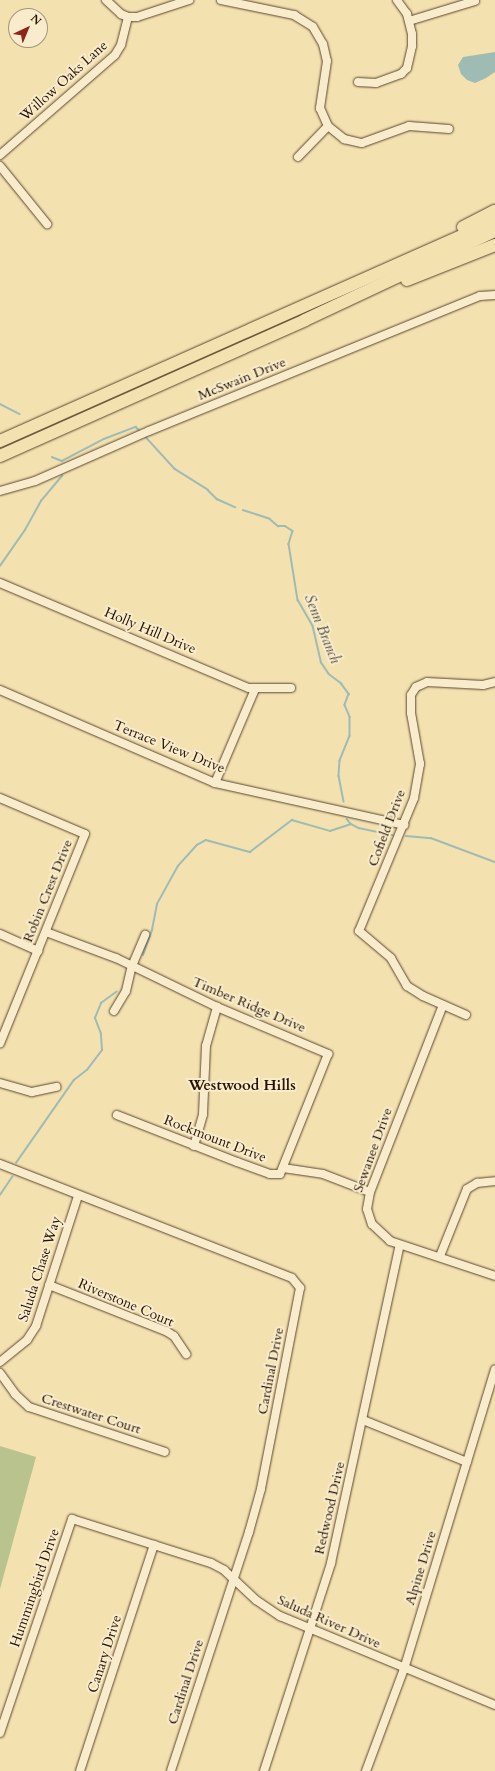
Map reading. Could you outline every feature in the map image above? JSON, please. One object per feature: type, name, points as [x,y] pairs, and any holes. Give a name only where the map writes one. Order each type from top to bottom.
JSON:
[{"type":"highway","points":[[352,284],[495,211]]},
{"type":"highway","points":[[0,441],[495,221]]},
{"type":"highway","points":[[0,456],[305,320],[495,230]]},
{"type":"highway","points":[[305,320],[495,245]]},
{"type":"street","points":[[106,0],[121,14],[128,17],[137,16],[188,0]]},
{"type":"street","points":[[221,0],[294,15],[313,27],[320,35],[326,52],[320,108],[328,126],[344,139],[362,143],[408,126],[448,129]]},
{"type":"street","points":[[358,82],[376,83],[401,74],[407,68],[412,46],[409,21],[397,0]]},
{"type":"street","points":[[409,21],[475,0]]},
{"type":"street","name":"Willow Oaks Lane","points":[[0,154],[115,55],[121,45],[128,17]]},
{"type":"street","points":[[298,156],[328,126]]},
{"type":"street","points":[[0,166],[47,224]]},
{"type":"street","name":"McSwain Drive","points":[[0,491],[35,481],[149,431],[480,296],[495,295]]},
{"type":"street","name":"Holly Hill Drive","points":[[0,583],[255,689],[291,688]]},
{"type":"street","name":"Cofield Drive","points":[[443,1005],[423,996],[408,986],[391,958],[359,932],[414,798],[420,764],[411,713],[411,695],[416,687],[427,682],[483,685],[495,682]]},
{"type":"street","points":[[215,782],[255,689]]},
{"type":"street","name":"Terrace View Drive","points":[[0,690],[215,782],[404,825]]},
{"type":"street","name":"Robin Crest Drive","points":[[0,798],[85,834],[0,1042]]},
{"type":"street","name":"Timber Ridge Drive","points":[[46,932],[132,966],[217,1007],[328,1054],[283,1168]]},
{"type":"street","points":[[0,934],[38,951]]},
{"type":"street","points":[[114,1011],[126,991],[132,966],[144,935]]},
{"type":"street","points":[[443,1005],[466,1015]]},
{"type":"street","name":"Sewanee Drive","points":[[443,1005],[370,1192],[367,1209],[372,1224],[384,1237],[400,1245],[440,1256],[495,1276]]},
{"type":"street","points":[[194,1146],[204,1108],[206,1046],[217,1007]]},
{"type":"street","points":[[0,1083],[32,1092],[56,1087]]},
{"type":"street","name":"Rockmount Drive","points":[[117,1115],[194,1146],[270,1174],[280,1174],[283,1168],[323,1174],[370,1192]]},
{"type":"street","name":"Cardinal Drive","points":[[0,1164],[78,1196],[292,1278],[300,1288],[261,1489],[234,1578],[171,1771]]},
{"type":"street","points":[[440,1256],[467,1189],[477,1183],[495,1181]]},
{"type":"street","name":"Saluda Chase Way","points":[[0,1362],[32,1333],[78,1196]]},
{"type":"street","name":"Redwood Drive","points":[[264,1771],[332,1563],[400,1245]]},
{"type":"street","name":"Riverstone Court","points":[[49,1285],[166,1330],[174,1336],[186,1354]]},
{"type":"street","name":"Alpine Drive","points":[[366,1771],[404,1669],[495,1370]]},
{"type":"street","name":"Crestwater Court","points":[[0,1373],[15,1394],[29,1407],[166,1452]]},
{"type":"street","points":[[363,1420],[467,1462]]},
{"type":"street","name":"Saluda River Drive","points":[[72,1519],[211,1563],[234,1578],[267,1609],[404,1669],[495,1705]]},
{"type":"street","name":"Hummingbird Drive","points":[[0,1733],[72,1519]]},
{"type":"street","name":"Canary Drive","points":[[80,1771],[154,1545]]},
{"type":"green space","points":[[0,1446],[36,1457],[0,1589]]},
{"type":"water","points":[[495,52],[495,72],[486,78],[475,83],[467,80],[461,74],[458,65],[463,57]]},
{"type":"waterway","name":"Senn Branch","points":[[0,404],[20,414]]},
{"type":"waterway","name":"Senn Branch","points":[[52,457],[62,461],[104,439],[136,427],[140,431]]},
{"type":"waterway","name":"Senn Branch","points":[[144,435],[175,469],[208,490],[217,499],[235,507]]},
{"type":"waterway","points":[[0,566],[25,530],[41,501],[62,476]]},
{"type":"waterway","name":"Senn Branch","points":[[243,510],[270,519],[278,526],[285,526],[293,531],[289,544],[298,600],[313,626],[321,662],[329,674],[341,683],[349,694],[345,705],[350,717],[350,736],[340,761],[339,776],[344,802]]},
{"type":"waterway","name":"Senn Branch","points":[[347,819],[351,824],[359,828],[393,835]]},
{"type":"waterway","points":[[143,955],[152,930],[157,904],[178,866],[197,845],[206,840],[250,852],[292,820],[330,831],[351,824]]},
{"type":"waterway","name":"Senn Branch","points":[[406,836],[431,838],[495,862]]},
{"type":"waterway","points":[[16,1163],[74,1080],[87,1070],[102,1050],[101,1034],[95,1018],[101,1003],[116,992]]},
{"type":"waterway","points":[[0,1195],[12,1177]]},
{"type":"district","name":"Westwood Hills","points":[[242,1086]]}]
